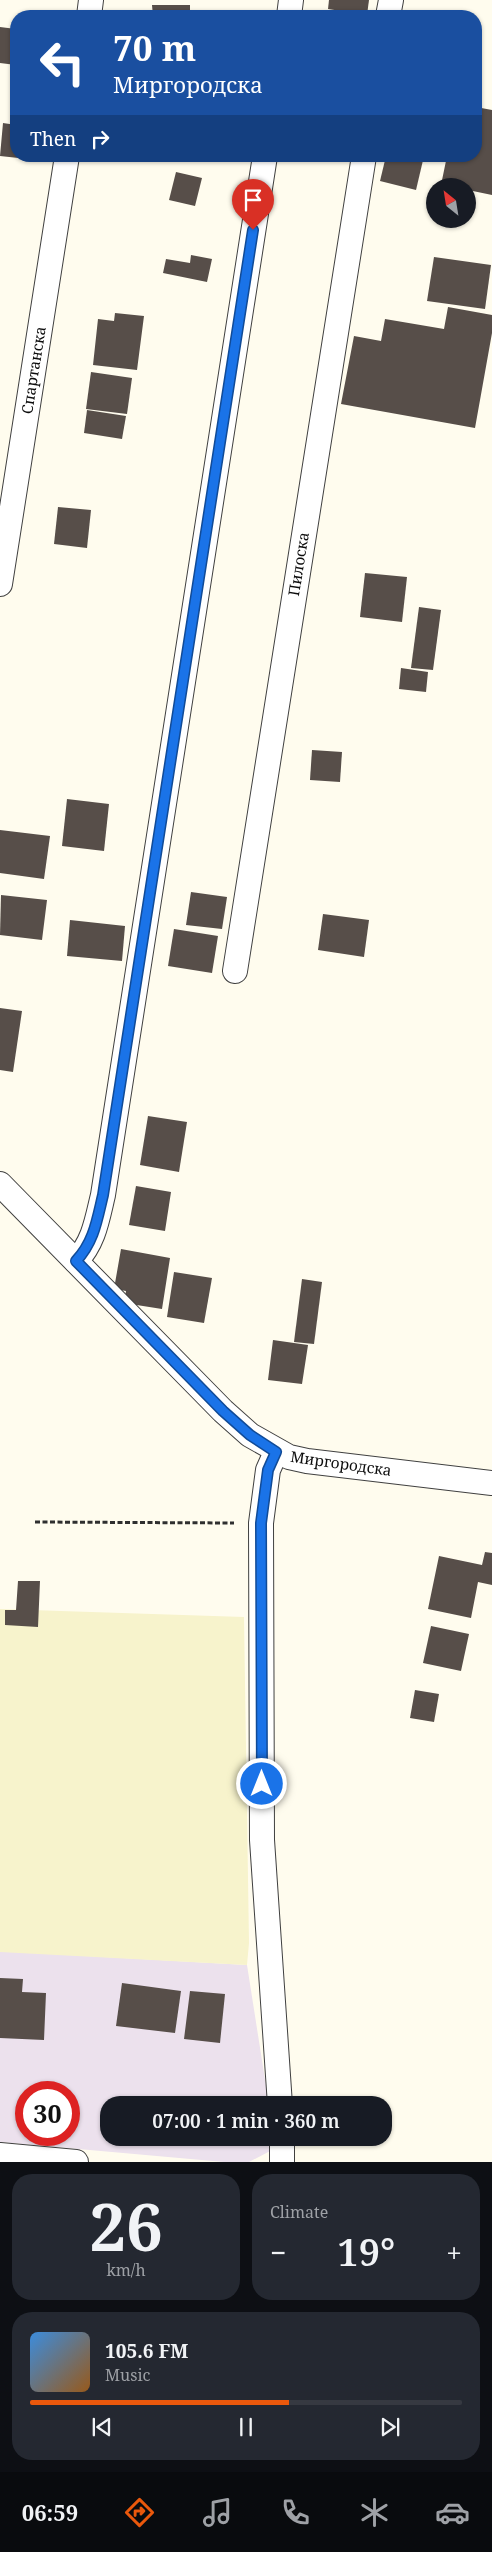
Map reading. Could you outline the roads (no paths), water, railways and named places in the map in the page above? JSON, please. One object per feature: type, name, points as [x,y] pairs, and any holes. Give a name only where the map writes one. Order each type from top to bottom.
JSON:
[{"type":"street","name":"Спартанска","points":[[0,584],[66,162]]},
{"type":"street","points":[[76,1261],[85,1251],[93,1237],[103,1195],[264,162]]},
{"type":"street","name":"Пилоска","points":[[235,972],[363,162]]},
{"type":"street","name":"Миргородска","points":[[0,1184],[223,1411],[250,1435],[276,1452],[307,1461],[492,1483]]},
{"type":"street","points":[[276,1452],[266,1480],[261,1523],[262,1840],[279,2096]]},
{"type":"street","points":[[0,2155],[76,2162]]}]
